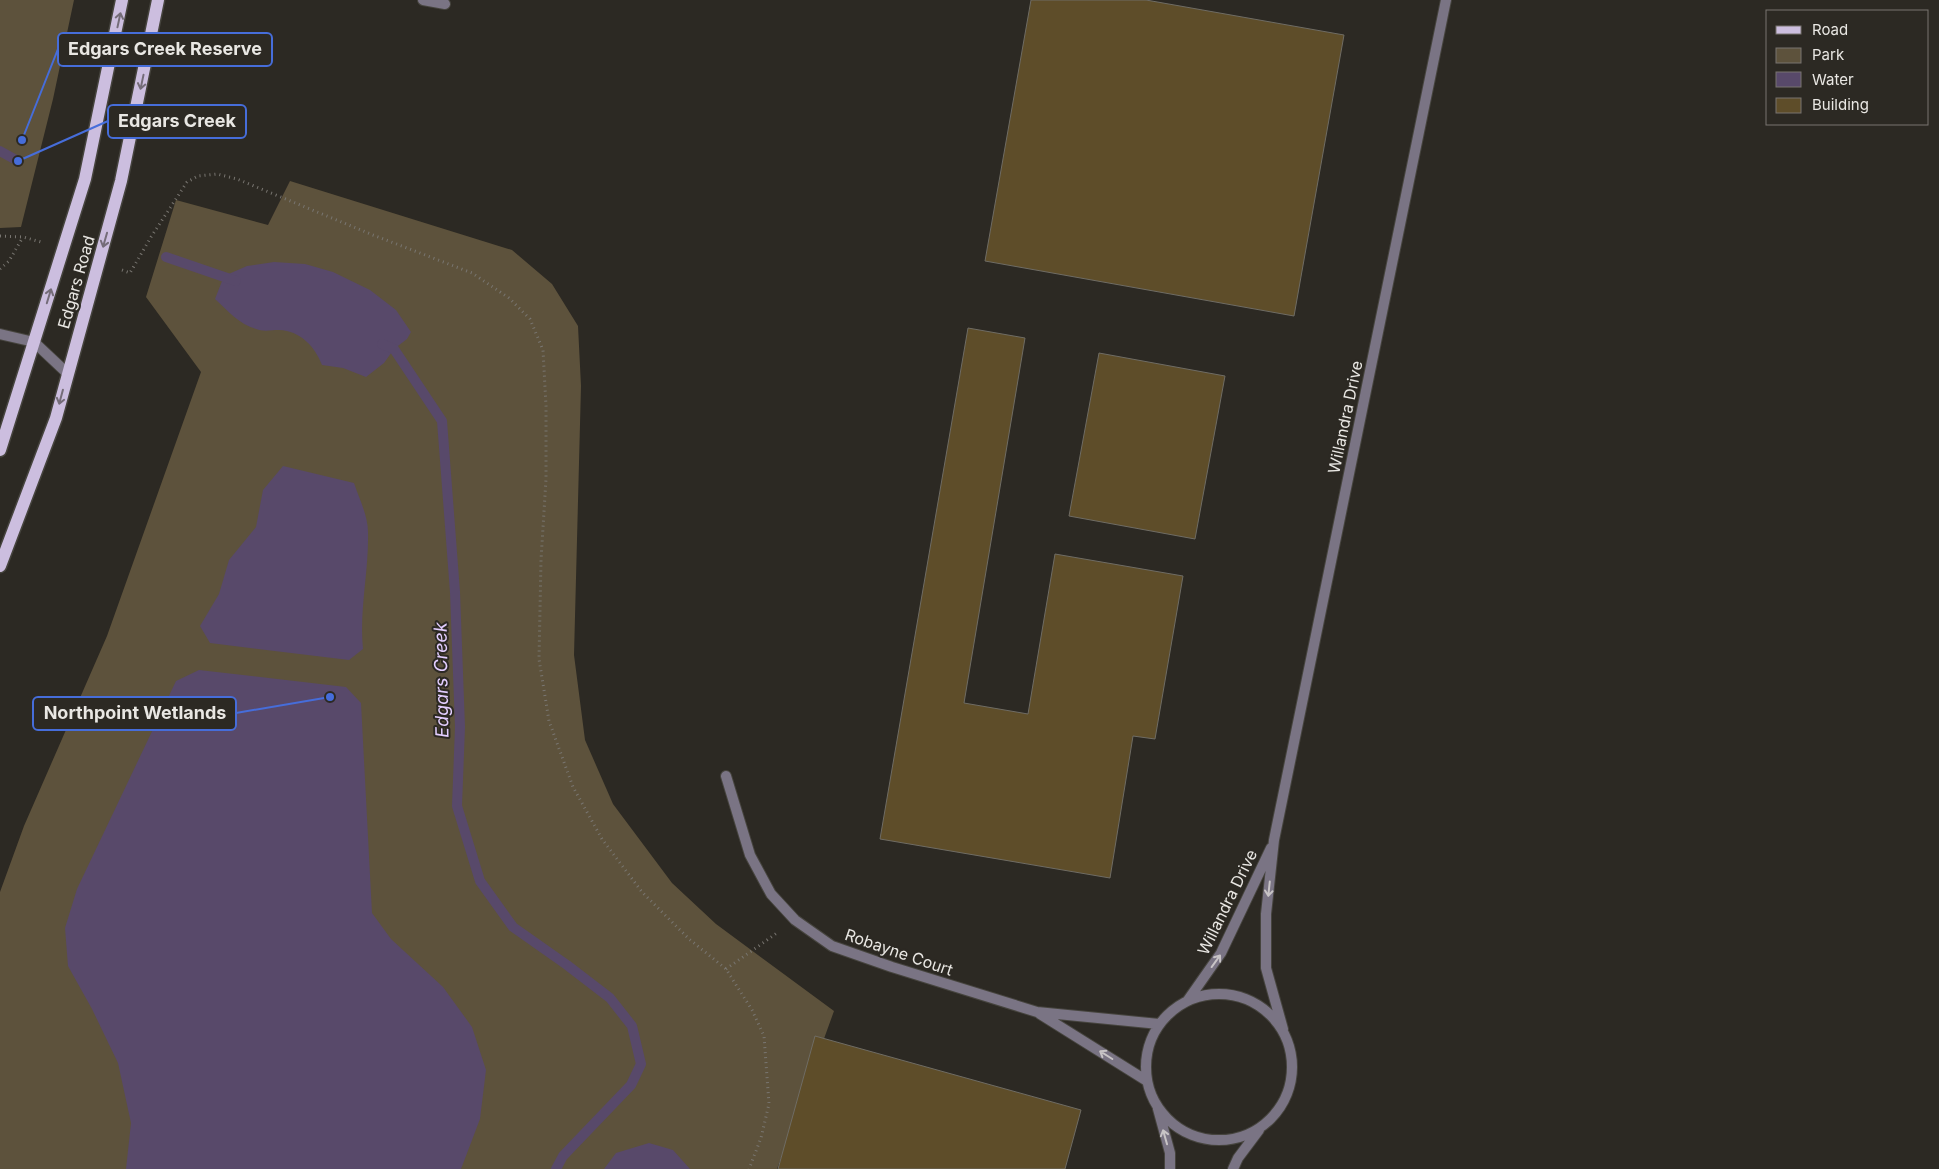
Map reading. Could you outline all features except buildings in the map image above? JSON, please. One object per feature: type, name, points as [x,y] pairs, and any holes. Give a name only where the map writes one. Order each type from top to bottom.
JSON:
[{"type":"main road","name":"Edgars Road","points":[[0,450],[85,179],[122,0]]},
{"type":"main road","name":"Edgars Road","points":[[0,566],[56,418],[121,181],[158,0]]},
{"type":"street","points":[[423,0],[445,4]]},
{"type":"street","name":"Willandra Drive","points":[[1283,1029],[1266,968],[1266,914],[1274,840],[1446,0]]},
{"type":"street","points":[[0,334],[34,342],[68,373]]},
{"type":"street","name":"Robayne Court","points":[[726,776],[750,855],[771,894],[795,920],[832,946],[892,967],[1036,1012],[1159,1024]]},
{"type":"street","name":"Willandra Drive","points":[[1188,1000],[1221,953],[1274,840]]},
{"type":"street","points":[[1170,1169],[1170,1153],[1147,1082],[1146,1062],[1150,1042],[1159,1024],[1172,1010],[1188,1000],[1208,994],[1230,994],[1251,1000],[1269,1012],[1283,1029],[1291,1049],[1293,1071],[1288,1093],[1277,1112],[1262,1127],[1238,1158],[1233,1169]]},
{"type":"street","points":[[1036,1012],[1147,1082]]},
{"type":"street","points":[[1156,1105],[1172,1123],[1193,1135],[1216,1140],[1240,1137],[1262,1127]]},
{"type":"path","points":[[130,273],[187,182],[198,176],[217,174],[237,178],[373,235],[472,273],[508,298],[530,319],[543,350],[546,406],[546,479],[541,560],[539,658],[549,722],[573,787],[602,839],[642,892],[689,938],[726,969],[752,1010],[764,1036],[767,1058],[768,1104],[761,1138],[749,1169]]},
{"type":"path","points":[[0,269],[10,261],[24,237]]},
{"type":"path","points":[[726,969],[795,920]]},
{"type":"green space","points":[[0,0],[74,0],[53,99],[21,227],[0,228]]},
{"type":"green space","points":[[290,181],[512,250],[552,284],[578,326],[581,386],[574,655],[585,740],[613,804],[672,883],[716,924],[834,1011],[777,1169],[0,1169],[0,892],[24,826],[107,636],[201,372],[146,297],[176,200],[268,225]]},
{"type":"water","points":[[274,262],[305,264],[333,272],[370,290],[396,310],[411,332],[407,339],[394,349],[384,363],[366,377],[343,368],[322,365],[311,346],[294,333],[250,327],[234,317],[215,299],[224,276],[247,266]]},
{"type":"water","points":[[283,466],[354,483],[363,507],[368,532],[362,620],[363,649],[349,660],[210,643],[200,626],[219,594],[229,560],[256,527],[263,490]]},
{"type":"water","points":[[199,670],[346,687],[361,703],[372,913],[391,939],[443,987],[472,1027],[486,1070],[480,1119],[461,1169],[126,1169],[131,1123],[118,1063],[92,1009],[68,966],[65,928],[77,889],[176,681]]},
{"type":"water","points":[[649,1143],[673,1150],[690,1169],[604,1169],[616,1153]]},
{"type":"waterway","name":"Edgars Creek","points":[[0,151],[18,161]]},
{"type":"waterway","name":"Edgars Creek","points":[[166,257],[236,281]]},
{"type":"waterway","name":"Edgars Creek","points":[[382,344],[394,349],[442,421],[455,592],[460,727],[457,806],[480,881],[513,927],[610,998],[632,1026],[641,1064],[631,1085],[563,1156],[556,1169]]},
{"type":"place","name":"Edgars Creek Reserve","points":[[22,140]]},
{"type":"place","name":"Edgars Creek","points":[[18,161]]},
{"type":"place","name":"Northpoint Wetlands","points":[[330,697]]}]
